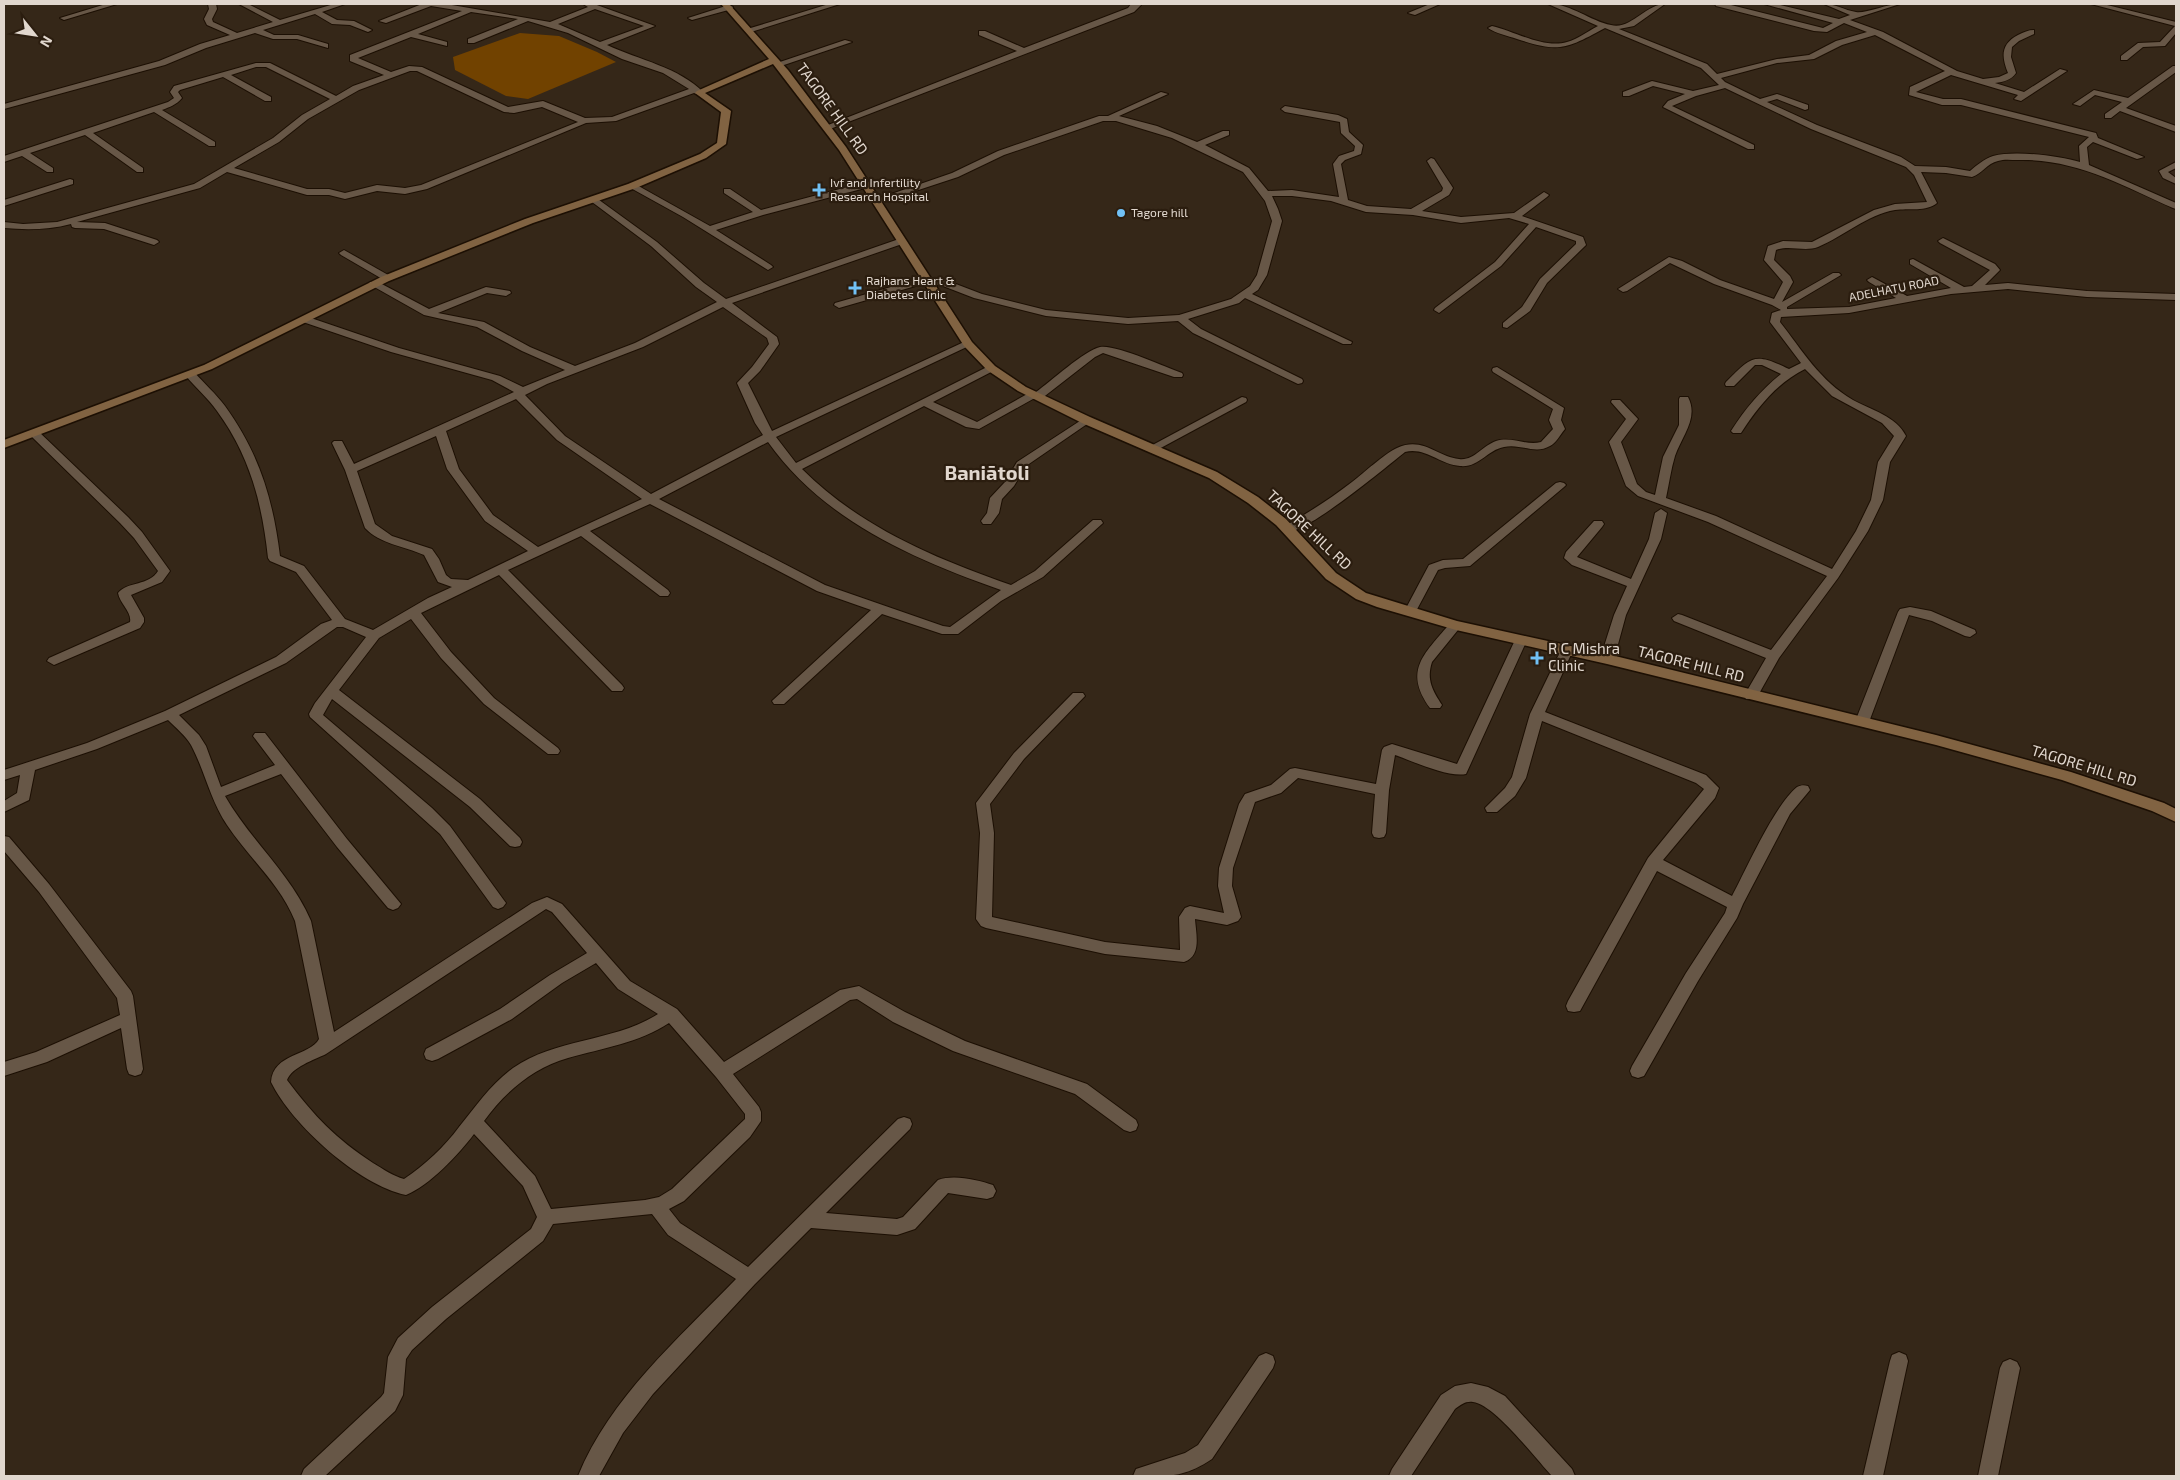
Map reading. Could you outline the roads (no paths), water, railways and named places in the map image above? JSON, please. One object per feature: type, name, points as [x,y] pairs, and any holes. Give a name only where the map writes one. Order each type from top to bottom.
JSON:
[{"type":"main road","name":"TAGORE HILL RD","points":[[727,6],[776,62],[827,127],[968,344],[990,368],[1035,396],[1214,475],[1236,488],[1289,529],[1332,576],[1362,596],[1456,625],[1607,659],[1862,722],[2066,776],[2151,804],[2176,816]]},
{"type":"main road","points":[[698,91],[776,62]]},
{"type":"main road","points":[[4,444],[190,374],[238,353],[387,278],[529,221],[632,186],[703,156],[720,144],[724,137],[726,111],[698,91]]},
{"type":"street","points":[[64,18],[113,4]]},
{"type":"street","points":[[212,4],[213,9],[208,19],[210,23],[237,36]]},
{"type":"street","points":[[243,4],[280,23]]},
{"type":"street","points":[[4,107],[162,63],[204,46],[341,4]]},
{"type":"street","points":[[383,21],[428,4]]},
{"type":"street","points":[[434,4],[450,5],[551,24],[625,57],[666,71],[698,91]]},
{"type":"street","points":[[392,75],[353,59],[353,57],[474,10],[496,4]]},
{"type":"street","points":[[748,30],[836,4]]},
{"type":"street","points":[[827,127],[1131,10],[1137,5],[1135,4]]},
{"type":"street","points":[[1412,13],[1436,4]]},
{"type":"street","points":[[1552,4],[1704,66],[1725,86],[1758,102],[1820,129],[1885,153],[1914,169],[1932,200],[1932,203],[1928,206],[1886,209],[1877,212],[1814,245],[1783,244],[1771,248],[1769,260],[1787,277],[1789,282],[1775,322],[1836,395],[1896,427],[1900,436],[1884,462],[1873,508],[1862,531],[1834,575],[1774,656],[1751,696]]},
{"type":"street","points":[[1719,4],[1824,30],[1856,15],[1896,4]]},
{"type":"street","points":[[1768,4],[1842,21],[1875,32],[1950,72],[2022,97],[2063,71]]},
{"type":"street","points":[[1828,4],[1856,15]]},
{"type":"street","points":[[2094,4],[2176,26],[2162,44],[2141,45],[2124,58]]},
{"type":"street","points":[[551,24],[590,5],[651,26],[600,45]]},
{"type":"street","points":[[1492,28],[1560,46],[1608,27],[1631,24],[1656,5]]},
{"type":"street","points":[[692,18],[727,6]]},
{"type":"street","points":[[316,12],[335,22],[351,23],[368,30]]},
{"type":"street","points":[[471,41],[528,19]]},
{"type":"street","points":[[256,30],[273,37],[298,37],[325,46]]},
{"type":"street","points":[[982,32],[1024,51]]},
{"type":"street","points":[[1714,77],[1777,61],[1811,57],[1839,43],[1875,32]]},
{"type":"street","points":[[1982,83],[2009,76],[2012,73],[2005,58],[2008,47],[2016,39],[2031,32]]},
{"type":"street","points":[[410,34],[444,44]]},
{"type":"street","points":[[776,62],[848,42]]},
{"type":"street","points":[[4,159],[176,101],[178,98],[174,92],[177,88],[256,65],[267,65],[336,99]]},
{"type":"street","points":[[57,225],[197,186],[276,140],[306,117],[336,99],[364,85],[414,68],[502,108],[514,110],[543,104],[584,121]]},
{"type":"street","points":[[2108,116],[2176,68]]},
{"type":"street","points":[[1950,72],[1913,89],[1912,93],[1942,102],[1961,102],[2089,133],[2093,135],[2092,138],[2140,157]]},
{"type":"street","points":[[223,74],[268,99]]},
{"type":"street","points":[[1626,94],[1657,83],[1693,94]]},
{"type":"street","points":[[1725,86],[1693,94],[1671,103],[1667,107],[1751,147]]},
{"type":"street","points":[[226,169],[310,192],[329,192],[348,196],[377,188],[411,190],[442,180],[584,121],[613,119],[698,91]]},
{"type":"street","points":[[2077,104],[2094,92],[2128,101]]},
{"type":"street","points":[[876,201],[956,175],[1001,153],[1111,116],[1164,94]]},
{"type":"street","points":[[1758,102],[1777,96],[1805,107]]},
{"type":"street","points":[[2119,108],[2176,129]]},
{"type":"street","points":[[155,109],[212,144]]},
{"type":"street","points":[[1284,109],[1338,118],[1344,121],[1345,133],[1359,144],[1358,152],[1342,158],[1337,164],[1344,201]]},
{"type":"street","points":[[839,305],[926,280],[945,283],[978,296],[1034,311],[1128,321],[1180,318],[1209,311],[1246,295],[1254,288],[1262,275],[1277,221],[1277,214],[1254,177],[1246,170],[1155,128],[1111,116]]},
{"type":"street","points":[[85,131],[140,170]]},
{"type":"street","points":[[1196,146],[1226,133]]},
{"type":"street","points":[[2085,166],[2083,146],[2092,138]]},
{"type":"street","points":[[22,152],[50,170]]},
{"type":"street","points":[[1914,169],[1946,170],[1972,174],[1986,162],[2010,156],[2066,162],[2085,166],[2176,206]]},
{"type":"street","points":[[1412,212],[1446,192],[1448,188],[1431,161]]},
{"type":"street","points":[[2176,164],[2163,171],[2166,176],[2176,180]]},
{"type":"street","points":[[4,203],[70,182]]},
{"type":"street","points":[[709,230],[760,213],[866,185]]},
{"type":"street","points":[[632,186],[673,207],[768,267]]},
{"type":"street","points":[[727,191],[760,213]]},
{"type":"street","points":[[1265,194],[1292,194],[1344,201],[1366,209],[1412,212],[1471,220],[1504,215],[1574,236],[1582,242],[1543,281],[1526,309],[1507,325]]},
{"type":"street","points":[[1515,217],[1544,195]]},
{"type":"street","points":[[595,200],[654,244],[677,266],[724,303],[770,335],[774,341],[756,369],[742,383],[768,437],[794,468],[832,504],[852,518],[944,565],[1010,589]]},
{"type":"street","points":[[1439,310],[1498,264],[1535,223]]},
{"type":"street","points":[[4,225],[23,227],[57,225],[105,226],[154,242]]},
{"type":"street","points":[[351,470],[520,393],[639,345],[724,303],[902,241]]},
{"type":"street","points":[[1944,241],[1992,266],[1995,270],[1976,288]]},
{"type":"street","points":[[344,253],[387,278]]},
{"type":"street","points":[[1623,289],[1669,260],[1722,284],[1781,307]]},
{"type":"street","points":[[1913,262],[1960,289]]},
{"type":"street","points":[[1781,307],[1836,275]]},
{"type":"street","points":[[1872,280],[1906,300]]},
{"type":"street","points":[[374,284],[428,313],[480,324],[526,349],[575,370]]},
{"type":"street","name":"ADELHATU ROAD","points":[[1781,307],[1849,310],[1960,289],[2023,286],[2087,294],[2176,298]]},
{"type":"street","points":[[428,313],[486,290],[506,293]]},
{"type":"street","points":[[1246,295],[1348,342]]},
{"type":"street","points":[[1180,318],[1196,331],[1298,382]]},
{"type":"street","points":[[304,319],[395,350],[496,378],[520,393],[561,438],[650,499],[821,588],[950,632],[1010,589],[1038,574],[1097,523]]},
{"type":"street","points":[[498,903],[445,830],[427,812],[317,717],[317,710],[374,635],[432,601],[650,499],[768,437],[968,344]]},
{"type":"street","points":[[925,402],[970,424],[979,426],[1035,396],[1091,355],[1101,350],[1178,375]]},
{"type":"street","points":[[1730,384],[1752,362],[1756,361],[1766,363],[1788,373]]},
{"type":"street","points":[[1737,431],[1753,405],[1788,373],[1808,363]]},
{"type":"street","points":[[794,468],[990,368]]},
{"type":"street","points":[[1289,529],[1330,505],[1401,450],[1409,446],[1426,449],[1456,462],[1466,464],[1501,443],[1510,442],[1539,448],[1546,445],[1559,429],[1555,420],[1559,408],[1497,370]]},
{"type":"street","points":[[190,374],[220,407],[238,434],[260,484],[270,521],[274,558],[300,569],[341,622],[374,635]]},
{"type":"street","points":[[1607,659],[1620,615],[1655,540],[1669,457],[1685,428],[1684,399]]},
{"type":"street","points":[[1153,448],[1242,400]]},
{"type":"street","points":[[1616,402],[1632,419],[1614,442],[1632,486],[1642,494],[1660,506],[1706,517],[1834,575]]},
{"type":"street","points":[[987,521],[993,513],[996,498],[1010,484],[1021,464],[1086,420]]},
{"type":"street","points":[[440,430],[453,469],[489,518],[538,553]]},
{"type":"street","points":[[34,433],[124,520],[138,535],[164,571],[163,576],[157,580],[124,593],[124,598],[138,618],[138,622],[54,661]]},
{"type":"street","points":[[338,444],[351,470],[369,525],[373,530],[428,552],[438,576],[443,582],[452,584],[474,582]]},
{"type":"street","points":[[1410,612],[1433,568],[1439,565],[1466,563],[1560,485]]},
{"type":"street","points":[[1598,524],[1572,552],[1570,558],[1633,584]]},
{"type":"street","points":[[582,531],[664,593]]},
{"type":"street","points":[[501,570],[618,688]]},
{"type":"street","points":[[779,701],[880,609]]},
{"type":"street","points":[[1862,722],[1904,612],[1907,610],[1917,611],[1970,633]]},
{"type":"street","points":[[413,612],[446,655],[489,701],[552,751]]},
{"type":"street","points":[[1678,618],[1774,656]]},
{"type":"street","points":[[4,775],[92,746],[170,714],[262,670],[293,652],[326,627],[341,622]]},
{"type":"street","points":[[1435,705],[1426,694],[1422,675],[1423,668],[1426,661],[1456,625]]},
{"type":"street","points":[[1379,833],[1382,790],[1389,750],[1461,770],[1521,640]]},
{"type":"street","points":[[1492,808],[1510,792],[1519,778],[1537,714],[1567,650]]},
{"type":"street","points":[[331,691],[475,803],[515,842]]},
{"type":"street","points":[[1078,696],[1019,756],[983,803],[987,833],[984,906],[984,919],[986,922],[1106,948],[1184,956],[1189,950],[1187,917],[1190,912],[1229,919],[1233,917],[1225,886],[1226,868],[1246,804],[1250,798],[1276,789],[1295,773],[1382,790]]},
{"type":"street","points":[[170,714],[188,730],[199,746],[217,794],[240,834],[268,865],[296,904],[303,921],[327,1039],[326,1045]]},
{"type":"street","points":[[1537,714],[1618,745],[1711,785],[1712,791],[1679,828],[1653,862],[1574,1006]]},
{"type":"street","points":[[260,736],[342,844],[393,904]]},
{"type":"street","points":[[217,794],[284,767]]},
{"type":"street","points":[[4,807],[24,796],[28,768]]},
{"type":"street","points":[[1638,1071],[1692,977],[1732,914],[1735,904],[1785,811],[1803,790]]},
{"type":"street","points":[[4,841],[44,888],[124,996],[135,1069]]},
{"type":"street","points":[[1653,862],[1735,904]]},
{"type":"street","points":[[546,1217],[656,1206],[678,1194],[744,1132],[753,1121],[752,1112],[722,1072],[671,1014],[624,985],[557,908],[550,904],[542,904],[326,1045],[282,1071],[278,1078],[278,1082],[328,1140],[397,1186],[406,1187],[417,1180],[443,1156],[474,1122],[490,1099],[506,1083],[532,1065],[565,1052],[638,1033],[671,1014]]},
{"type":"street","points":[[432,1054],[506,1014],[556,979],[597,955]]},
{"type":"street","points":[[722,1072],[846,995],[858,992],[899,1017],[944,1040],[1081,1088],[1130,1125]]},
{"type":"street","points":[[4,1069],[41,1057],[128,1018]]},
{"type":"street","points":[[311,1476],[388,1404],[393,1394],[397,1357],[405,1344],[439,1313],[536,1234],[545,1224],[546,1217],[528,1181],[474,1122]]},
{"type":"street","points":[[588,1476],[616,1426],[646,1387],[748,1278],[904,1124]]},
{"type":"street","points":[[807,1220],[898,1228],[908,1223],[944,1185],[955,1184],[987,1192]]},
{"type":"street","points":[[656,1206],[674,1229],[748,1278]]},
{"type":"street","points":[[1874,1476],[1899,1360]]},
{"type":"street","points":[[1144,1476],[1190,1462],[1205,1452],[1266,1362]]},
{"type":"street","points":[[1988,1476],[2010,1368]]},
{"type":"street","points":[[1399,1476],[1448,1402],[1454,1396],[1471,1392],[1481,1394],[1498,1403],[1565,1476]]},
{"type":"place","name":"Ivf and Infertility Research Hospital","points":[[819,190]]},
{"type":"place","name":"Tagore hill","points":[[1121,213]]},
{"type":"place","name":"Rajhans Heart & Diabetes Clinic","points":[[855,288]]},
{"type":"place","name":"R C Mishra Clinic","points":[[1537,658]]},
{"type":"district","name":"Baniātoli","points":[[987,473]]}]
